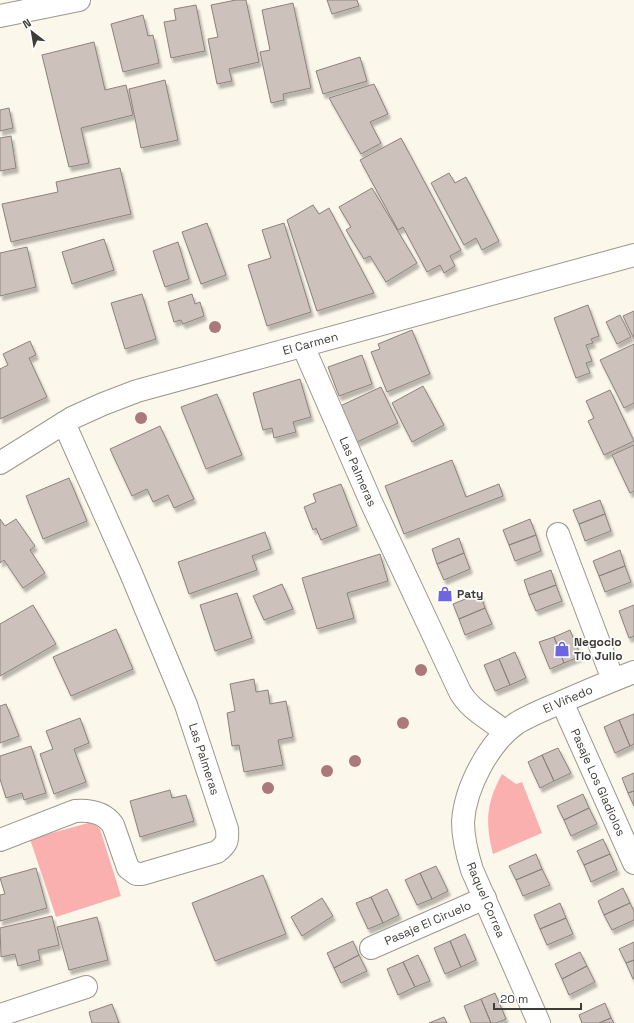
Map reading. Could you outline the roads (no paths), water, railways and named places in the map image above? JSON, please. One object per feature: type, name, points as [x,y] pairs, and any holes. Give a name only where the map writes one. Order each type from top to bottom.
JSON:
[{"type":"street","points":[[0,16],[79,0]]},
{"type":"street","name":"El Carmen","points":[[0,462],[64,423],[103,404],[137,391],[634,254]]},
{"type":"street","name":"Las Palmeras","points":[[303,346],[371,502],[460,692],[470,706],[505,732]]},
{"type":"street","name":"Las Palmeras","points":[[0,840],[75,811],[84,810],[93,812],[109,820],[113,825],[128,868],[136,874],[142,874],[217,852],[224,846],[228,839],[227,829],[186,705],[130,571],[64,423]]},
{"type":"street","points":[[558,534],[613,680]]},
{"type":"street","name":"El Viñedo","points":[[505,732],[529,716],[634,672]]},
{"type":"street","name":"Pasaje Los Gladiolos","points":[[562,702],[634,863]]},
{"type":"street","name":"Raquel Correa","points":[[505,732],[493,746],[470,790],[464,813],[463,830],[472,870],[539,1023]]},
{"type":"street","name":"Pasaje El Ciruelo","points":[[371,948],[485,898]]},
{"type":"street","points":[[0,1015],[86,987]]},
{"type":"place","name":"Paty","points":[[445,594]]},
{"type":"place","name":"Negocio Tio Julio","points":[[562,649]]}]
